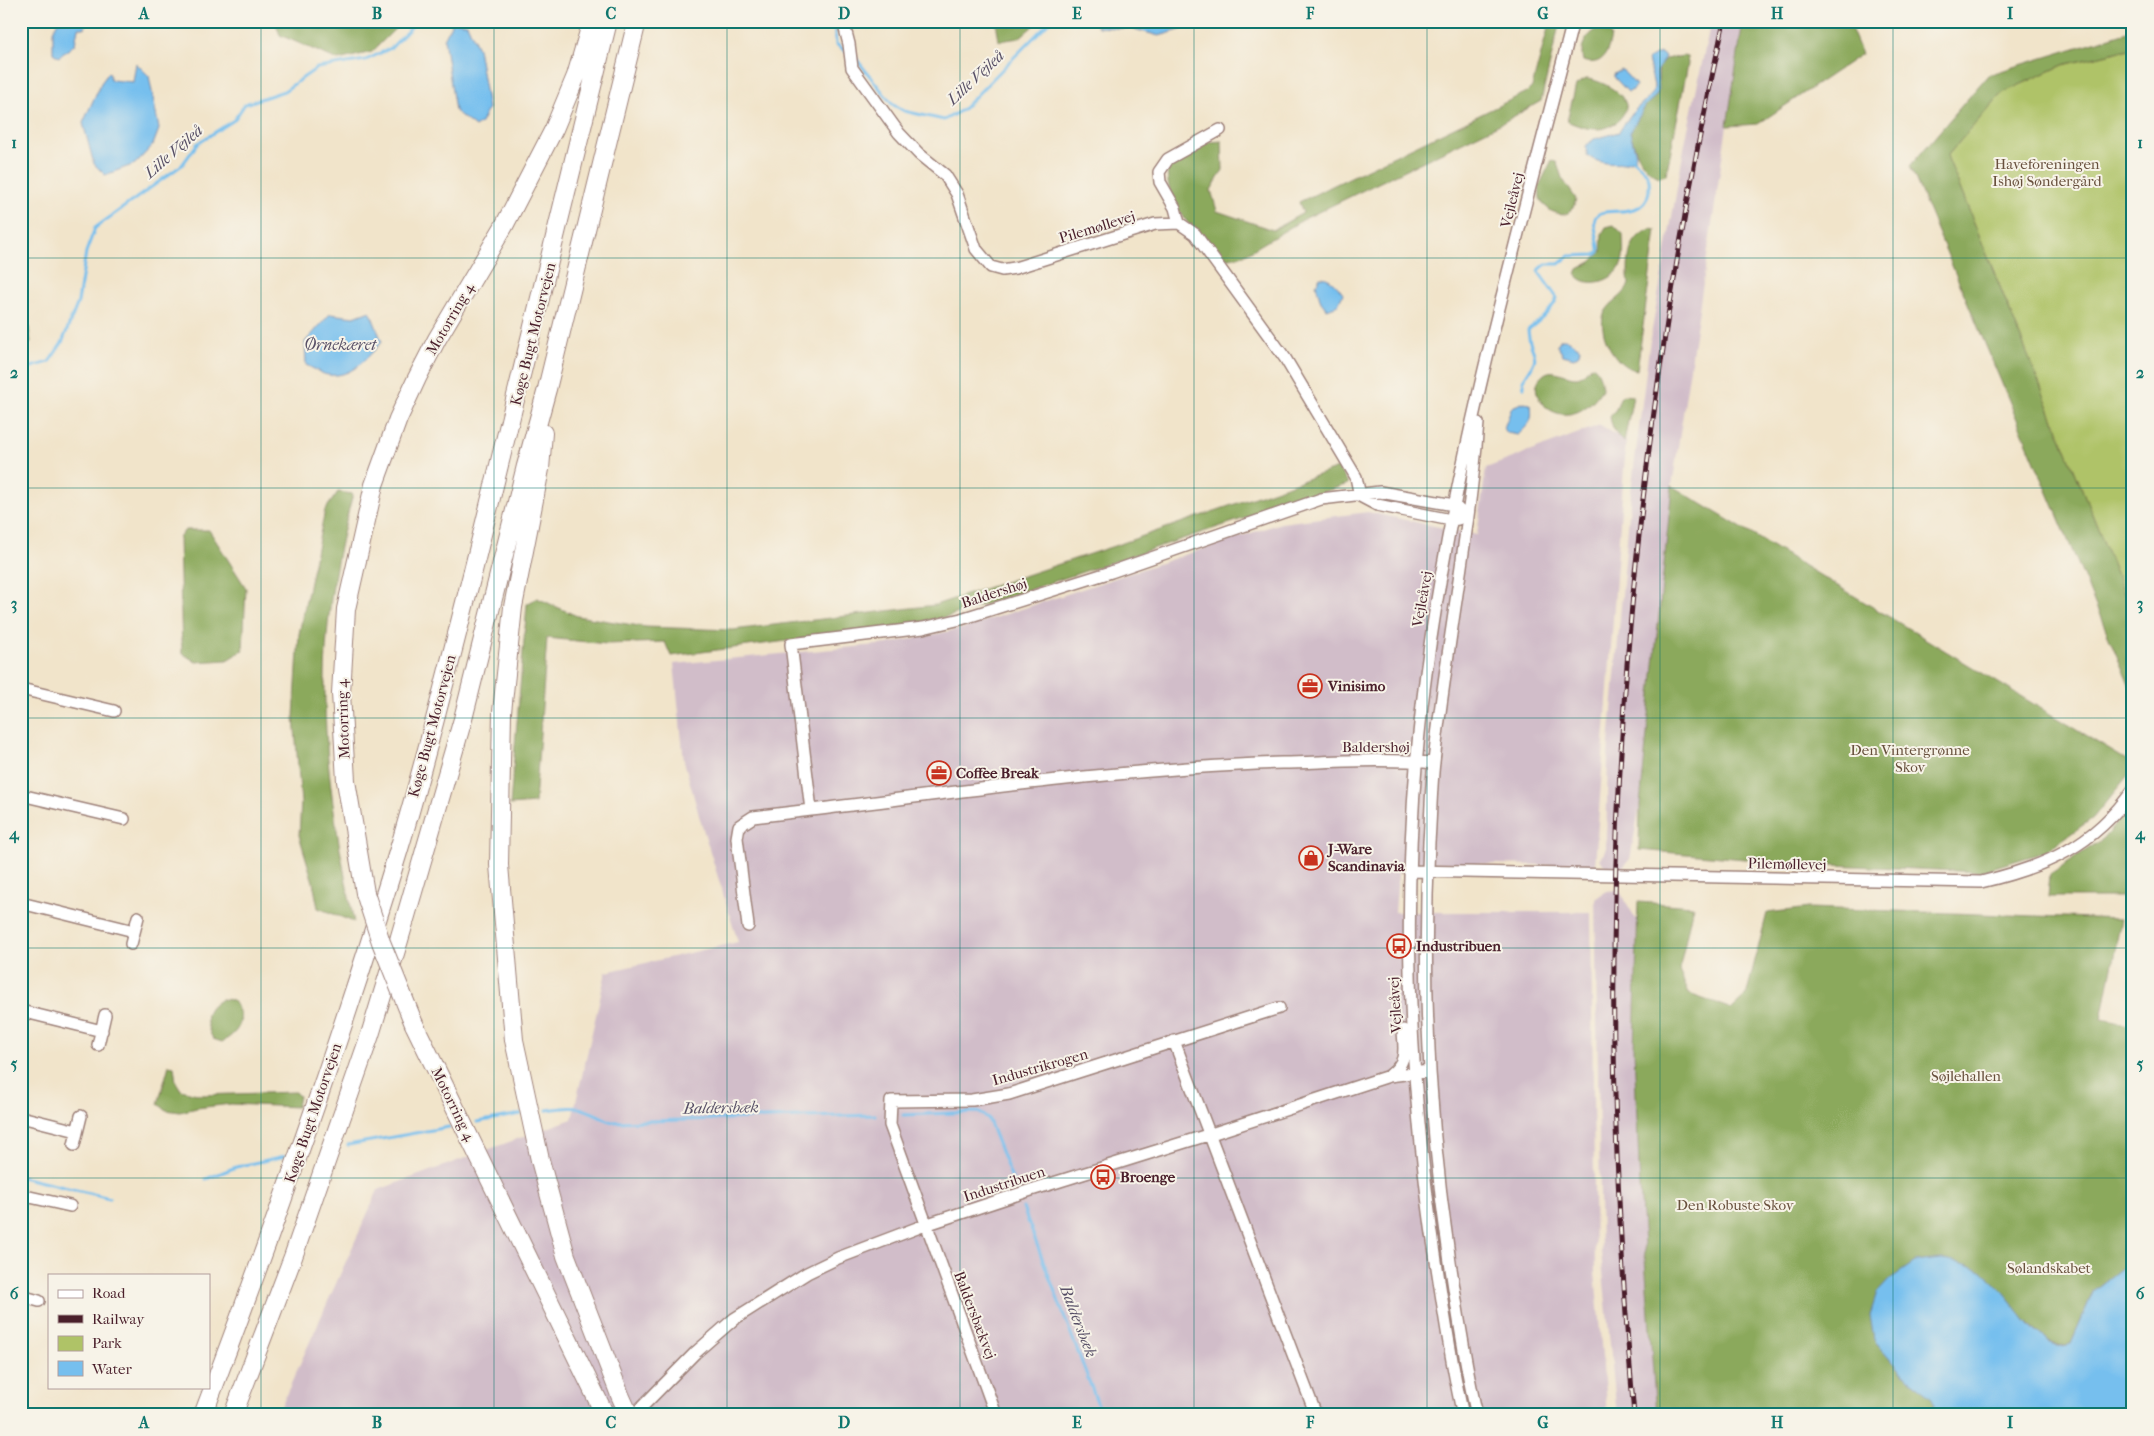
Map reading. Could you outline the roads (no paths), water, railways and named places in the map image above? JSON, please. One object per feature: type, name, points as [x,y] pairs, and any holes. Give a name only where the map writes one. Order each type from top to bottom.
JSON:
[{"type":"highway","name":"Motorring 4","points":[[592,21],[576,76],[554,129],[512,211],[437,339],[398,419],[374,485],[346,609],[341,693],[346,781],[365,892],[381,942],[414,1024],[606,1415]]},
{"type":"highway","name":"Køge Bugt Motorvejen","points":[[203,1415],[266,1249],[337,1046],[399,848],[433,728],[532,338],[608,21]]},
{"type":"highway","name":"Køge Bugt Motorvejen","points":[[232,1415],[293,1256],[370,1035],[463,719],[526,466],[547,390],[637,21]]},
{"type":"highway","points":[[547,390],[540,469],[513,606],[502,712],[499,864],[514,1040],[540,1160],[566,1256],[629,1415]]},
{"type":"street","name":"Pilemøllevej","points":[[843,21],[849,44],[852,68],[899,133],[919,154],[945,175],[957,194],[976,249],[991,267],[1002,270],[1015,268],[1155,224],[1179,223]]},
{"type":"street","name":"Vejleåvej","points":[[1463,1415],[1427,1203],[1413,1073],[1408,974],[1409,871],[1416,761],[1430,638],[1454,505],[1480,387],[1573,21]]},
{"type":"street","points":[[1220,130],[1168,159],[1159,172],[1160,182],[1175,208],[1179,223],[1195,234],[1285,358],[1356,477],[1360,496]]},
{"type":"street","name":"Vejleåvej","points":[[1477,1415],[1456,1298],[1441,1198],[1430,1071],[1426,971],[1428,870],[1434,763],[1474,473],[1480,387]]},
{"type":"street","name":"Baldershøj","points":[[811,810],[791,644],[923,628],[962,619],[1111,572],[1321,499],[1360,496],[1380,492],[1454,505]]},
{"type":"street","name":"Baldershøj","points":[[1360,496],[1377,505],[1451,520],[1467,518]]},
{"type":"street","points":[[1454,505],[1467,518]]},
{"type":"street","points":[[21,689],[114,711]]},
{"type":"street","name":"Baldershøj","points":[[748,926],[737,838],[739,826],[753,818],[1099,776],[1232,765],[1416,761],[1434,763]]},
{"type":"street","name":"Pilemøllevej","points":[[1409,871],[1981,882],[2040,866],[2064,853],[2085,840],[2106,822],[2133,790]]},
{"type":"street","points":[[21,795],[124,819]]},
{"type":"street","points":[[21,903],[134,931]]},
{"type":"street","points":[[131,944],[138,917]]},
{"type":"street","points":[[1389,1076],[1399,1068],[1404,1059],[1403,995],[1408,974]]},
{"type":"street","name":"Industrikrogen","points":[[925,1225],[890,1125],[891,1101],[972,1100],[1009,1094],[1280,1008]]},
{"type":"street","points":[[21,1011],[102,1031]]},
{"type":"street","points":[[98,1045],[105,1015]]},
{"type":"street","points":[[1174,1041],[1211,1134],[1316,1415]]},
{"type":"street","name":"Industribuen","points":[[634,1415],[695,1353],[734,1319],[770,1296],[838,1258],[925,1225],[1389,1076],[1430,1071]]},
{"type":"street","points":[[74,1145],[81,1116]]},
{"type":"street","points":[[21,1117],[77,1130]]},
{"type":"street","points":[[21,1195],[70,1206]]},
{"type":"street","name":"Baldersbækvej","points":[[925,1225],[996,1415]]},
{"type":"street","points":[[21,1296],[39,1301]]},
{"type":"water","points":[[58,21],[88,21],[84,28],[78,28],[75,44],[59,57],[53,53],[53,31]]},
{"type":"water","points":[[453,21],[467,24],[478,48],[488,108],[481,123],[475,127],[455,111],[444,39]]},
{"type":"water","points":[[1094,21],[1211,21],[1159,36],[1134,29],[1098,27]]},
{"type":"water","points":[[1660,53],[1665,56],[1657,72],[1657,95],[1646,105],[1630,132],[1636,154],[1634,159],[1623,163],[1604,163],[1587,155],[1586,146],[1594,139],[1619,132],[1632,113],[1653,93],[1654,86],[1648,59]]},
{"type":"water","points":[[136,63],[149,76],[159,129],[153,145],[135,164],[105,175],[94,164],[83,123],[101,83],[109,72],[111,80],[133,82]]},
{"type":"water","points":[[1622,70],[1636,85],[1633,90],[1628,92],[1614,77],[1614,74]]},
{"type":"water","points":[[1320,277],[1331,280],[1343,294],[1338,305],[1327,309],[1321,302],[1316,285]]},
{"type":"water","name":"Ørnekæret","points":[[370,311],[382,342],[358,366],[344,373],[328,375],[306,365],[305,342],[330,314],[354,317]]},
{"type":"water","points":[[1561,339],[1566,339],[1580,348],[1579,354],[1574,358],[1563,355],[1557,345]]},
{"type":"water","points":[[1524,402],[1531,405],[1530,422],[1518,435],[1507,433],[1504,428],[1512,407]]},
{"type":"water","points":[[1941,1259],[1964,1264],[1985,1274],[2038,1334],[2056,1345],[2071,1343],[2094,1290],[2128,1263],[2133,1262],[2133,1397],[2129,1398],[2122,1406],[2128,1415],[1931,1415],[1934,1403],[1932,1397],[1907,1378],[1874,1340],[1870,1315],[1877,1293],[1890,1279],[1915,1262]]},
{"type":"waterway","name":"Lille Vejleå","points":[[21,370],[49,362],[62,343],[78,302],[86,252],[95,228],[182,165],[198,143],[234,120],[245,104],[284,91],[317,68],[366,60],[391,48],[417,21]]},
{"type":"waterway","name":"Lille Vejleå","points":[[834,21],[836,44],[848,53]]},
{"type":"waterway","name":"Lille Vejleå","points":[[854,56],[892,104],[904,111],[944,120],[962,110],[1050,21]]},
{"type":"waterway","points":[[1524,387],[1523,380],[1535,358],[1528,330],[1548,312],[1557,298],[1538,271],[1546,264],[1559,264],[1569,256],[1595,255],[1599,252],[1594,224],[1595,218],[1599,214],[1626,211],[1644,204],[1648,194],[1649,180],[1645,171],[1633,160]]},
{"type":"waterway","name":"Baldersbæk","points":[[547,1110],[567,1107],[581,1108],[612,1122],[875,1115]]},
{"type":"waterway","name":"Baldersbæk","points":[[903,1115],[978,1112],[988,1118],[1012,1179]]},
{"type":"waterway","name":"Baldersbæk","points":[[477,1122],[521,1114]]},
{"type":"waterway","name":"Baldersbæk","points":[[348,1145],[449,1127]]},
{"type":"waterway","name":"Baldersbæk","points":[[206,1179],[236,1167],[285,1156]]},
{"type":"waterway","name":"Baldersbæk","points":[[21,1177],[110,1198]]},
{"type":"waterway","name":"Baldersbæk","points":[[1023,1208],[1102,1415]]},
{"type":"railway","points":[[1634,1415],[1621,1232],[1614,1049],[1615,919],[1619,790],[1627,661],[1639,532],[1655,403],[1675,275],[1724,21]]},
{"type":"place","name":"Vinisimo","points":[[1310,686]]},
{"type":"place","name":"Coffee Break","points":[[939,773]]},
{"type":"place","name":"J-Ware Scandinavia","points":[[1311,858]]},
{"type":"place","name":"Industribuen","points":[[1399,946]]},
{"type":"place","name":"Broenge","points":[[1103,1177]]},
{"type":"park label","name":"Haveforeningen Ishøj Søndergård","points":[[2047,172]]},
{"type":"park label","name":"Den Vintergrønne Skov","points":[[1910,758]]},
{"type":"park label","name":"Søjlehallen","points":[[1966,1076]]},
{"type":"park label","name":"Den Robuste Skov","points":[[1735,1205]]},
{"type":"park label","name":"Sølandskabet","points":[[2049,1268]]}]
